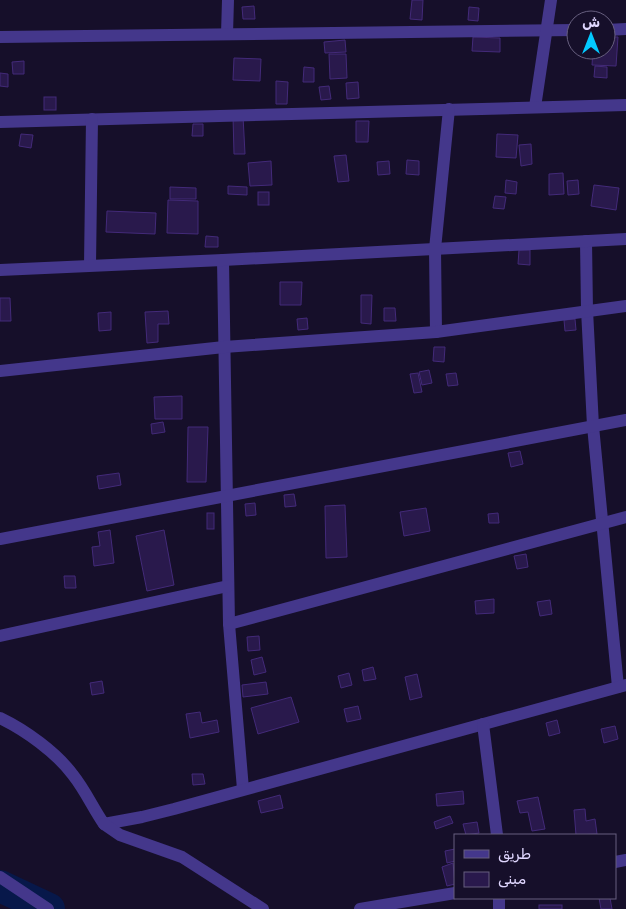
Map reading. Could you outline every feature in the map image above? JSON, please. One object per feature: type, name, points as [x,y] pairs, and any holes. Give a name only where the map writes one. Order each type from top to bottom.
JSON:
[{"type":"street","points":[[227,34],[228,0]]},
{"type":"street","points":[[535,107],[551,0]]},
{"type":"street","points":[[0,37],[566,30]]},
{"type":"street","points":[[0,122],[626,105]]},
{"type":"street","points":[[436,332],[435,249],[449,110]]},
{"type":"street","points":[[90,265],[92,120]]},
{"type":"street","points":[[0,270],[626,239]]},
{"type":"street","points":[[104,824],[142,817],[622,686],[601,523],[593,426],[587,310],[586,242]]},
{"type":"street","points":[[223,260],[229,624],[243,789]]},
{"type":"street","points":[[0,371],[224,347],[436,332],[626,306]]},
{"type":"street","points":[[0,539],[626,420]]},
{"type":"street","points":[[229,624],[626,517]]},
{"type":"street","points":[[0,636],[228,586]]},
{"type":"street","points":[[0,718],[40,743],[74,775],[104,824],[120,835],[182,858],[263,909]]},
{"type":"street","points":[[483,724],[497,834]]},
{"type":"street","points":[[0,877],[48,909]]},
{"type":"street","points":[[360,909],[454,893]]},
{"type":"building","points":[[412,0],[423,0],[422,20],[410,19]]},
{"type":"building","points":[[254,6],[255,19],[243,19],[242,7]]},
{"type":"building","points":[[469,7],[479,8],[478,21],[468,20]]},
{"type":"building","points":[[473,37],[500,38],[500,52],[472,51]]},
{"type":"building","points":[[616,37],[618,37],[616,66],[592,65],[592,60],[616,60]]},
{"type":"building","points":[[345,40],[346,52],[325,53],[324,42]]},
{"type":"building","points":[[329,54],[346,54],[347,78],[330,79]]},
{"type":"building","points":[[234,58],[261,59],[260,81],[233,80]]},
{"type":"building","points":[[24,61],[24,74],[13,74],[12,62]]},
{"type":"building","points":[[595,66],[607,67],[607,78],[594,77]]},
{"type":"building","points":[[304,67],[314,68],[314,82],[303,82]]},
{"type":"building","points":[[0,73],[8,74],[8,87],[0,86]]},
{"type":"building","points":[[276,81],[288,82],[287,104],[276,104]]},
{"type":"building","points":[[358,82],[359,98],[347,99],[346,83]]},
{"type":"building","points":[[329,86],[331,99],[321,100],[319,87]]},
{"type":"building","points":[[44,97],[56,97],[56,110],[44,110]]},
{"type":"building","points":[[233,116],[243,116],[245,154],[234,154]]},
{"type":"building","points":[[356,121],[369,121],[368,142],[356,142]]},
{"type":"building","points":[[193,124],[203,124],[203,136],[192,136]]},
{"type":"building","points":[[21,134],[33,135],[31,148],[19,146]]},
{"type":"building","points":[[497,134],[518,135],[516,158],[496,157]]},
{"type":"building","points":[[531,144],[532,164],[521,166],[519,145]]},
{"type":"building","points":[[346,155],[349,181],[338,182],[334,156]]},
{"type":"building","points":[[407,160],[419,161],[419,175],[406,174]]},
{"type":"building","points":[[271,161],[272,185],[250,186],[248,163]]},
{"type":"building","points":[[389,161],[390,174],[378,175],[377,162]]},
{"type":"building","points":[[563,173],[564,194],[549,195],[549,174]]},
{"type":"building","points":[[506,180],[517,182],[516,194],[505,193]]},
{"type":"building","points":[[578,180],[579,194],[568,195],[567,181]]},
{"type":"building","points":[[594,185],[619,188],[616,210],[591,206]]},
{"type":"building","points":[[228,186],[247,187],[247,195],[228,194]]},
{"type":"building","points":[[170,187],[196,188],[196,199],[170,199]]},
{"type":"building","points":[[258,192],[269,192],[269,205],[258,205]]},
{"type":"building","points":[[495,196],[506,197],[504,209],[493,208]]},
{"type":"building","points":[[168,200],[198,201],[198,234],[167,233]]},
{"type":"building","points":[[107,211],[156,213],[155,234],[106,232]]},
{"type":"building","points":[[206,236],[218,237],[218,247],[205,247]]},
{"type":"building","points":[[519,250],[530,250],[530,265],[518,264]]},
{"type":"building","points":[[280,282],[302,282],[301,305],[280,305]]},
{"type":"building","points":[[361,295],[372,295],[371,324],[361,323]]},
{"type":"building","points":[[0,298],[10,298],[11,321],[0,321]]},
{"type":"building","points":[[384,308],[395,308],[396,321],[384,321]]},
{"type":"building","points":[[168,311],[169,324],[158,324],[158,342],[147,343],[145,312]]},
{"type":"building","points":[[111,312],[111,330],[99,331],[98,313]]},
{"type":"building","points":[[307,318],[308,329],[298,330],[297,319]]},
{"type":"building","points":[[575,319],[576,330],[565,331],[564,320]]},
{"type":"building","points":[[434,347],[445,347],[444,362],[433,361]]},
{"type":"building","points":[[429,370],[432,383],[422,385],[419,372]]},
{"type":"building","points":[[418,373],[422,392],[414,393],[410,374]]},
{"type":"building","points":[[456,373],[458,385],[448,386],[446,374]]},
{"type":"building","points":[[182,396],[182,419],[155,419],[154,397]]},
{"type":"building","points":[[163,422],[165,432],[152,434],[151,424]]},
{"type":"building","points":[[188,427],[208,427],[206,482],[187,482]]},
{"type":"building","points":[[520,451],[523,464],[511,467],[508,453]]},
{"type":"building","points":[[119,473],[121,485],[99,489],[97,476]]},
{"type":"building","points":[[294,494],[296,506],[285,507],[284,495]]},
{"type":"building","points":[[255,503],[256,515],[246,516],[245,504]]},
{"type":"building","points":[[345,505],[347,557],[326,558],[325,506]]},
{"type":"building","points":[[426,508],[430,531],[404,536],[400,512]]},
{"type":"building","points":[[207,513],[214,513],[214,529],[207,529]]},
{"type":"building","points":[[498,513],[499,523],[489,523],[488,514]]},
{"type":"building","points":[[110,530],[114,563],[94,566],[92,547],[100,546],[98,532]]},
{"type":"building","points":[[164,530],[174,585],[147,591],[136,536]]},
{"type":"building","points":[[526,554],[528,567],[517,569],[514,556]]},
{"type":"building","points":[[64,576],[75,576],[76,588],[65,588]]},
{"type":"building","points":[[494,599],[494,613],[476,614],[475,601]]},
{"type":"building","points":[[550,600],[552,614],[540,616],[537,602]]},
{"type":"building","points":[[259,636],[260,650],[248,651],[247,637]]},
{"type":"building","points":[[262,657],[266,672],[254,675],[251,660]]},
{"type":"building","points":[[373,667],[376,679],[364,681],[362,670]]},
{"type":"building","points":[[349,673],[352,685],[341,688],[338,676]]},
{"type":"building","points":[[417,674],[422,697],[410,700],[405,677]]},
{"type":"building","points":[[102,681],[104,693],[92,695],[90,683]]},
{"type":"building","points":[[266,682],[268,694],[243,697],[242,685]]},
{"type":"building","points":[[291,697],[299,722],[258,734],[251,708]]},
{"type":"building","points":[[358,706],[361,719],[347,722],[344,709]]},
{"type":"building","points":[[200,712],[202,723],[217,720],[219,732],[190,738],[186,714]]},
{"type":"building","points":[[557,720],[560,733],[549,736],[546,723]]},
{"type":"building","points":[[615,726],[618,739],[604,743],[601,729]]},
{"type":"building","points":[[192,774],[203,774],[205,784],[193,785]]},
{"type":"building","points":[[463,791],[464,804],[437,806],[436,794]]},
{"type":"building","points":[[280,795],[283,808],[261,813],[258,801]]},
{"type":"building","points":[[538,797],[545,829],[532,831],[528,812],[520,813],[517,801]]},
{"type":"building","points":[[585,809],[586,821],[595,819],[597,834],[576,834],[574,810]]},
{"type":"building","points":[[450,816],[453,823],[436,829],[434,822]]},
{"type":"building","points":[[477,822],[479,833],[466,834],[463,824]]},
{"type":"building","points":[[454,849],[454,861],[447,863],[445,851]]},
{"type":"building","points":[[453,863],[454,884],[447,886],[442,867]]},
{"type":"building","points":[[599,899],[610,899],[612,909],[601,909]]},
{"type":"building","points":[[539,905],[562,905],[562,909],[539,909]]},
{"type":"waterway","points":[[0,886],[49,909]]}]
